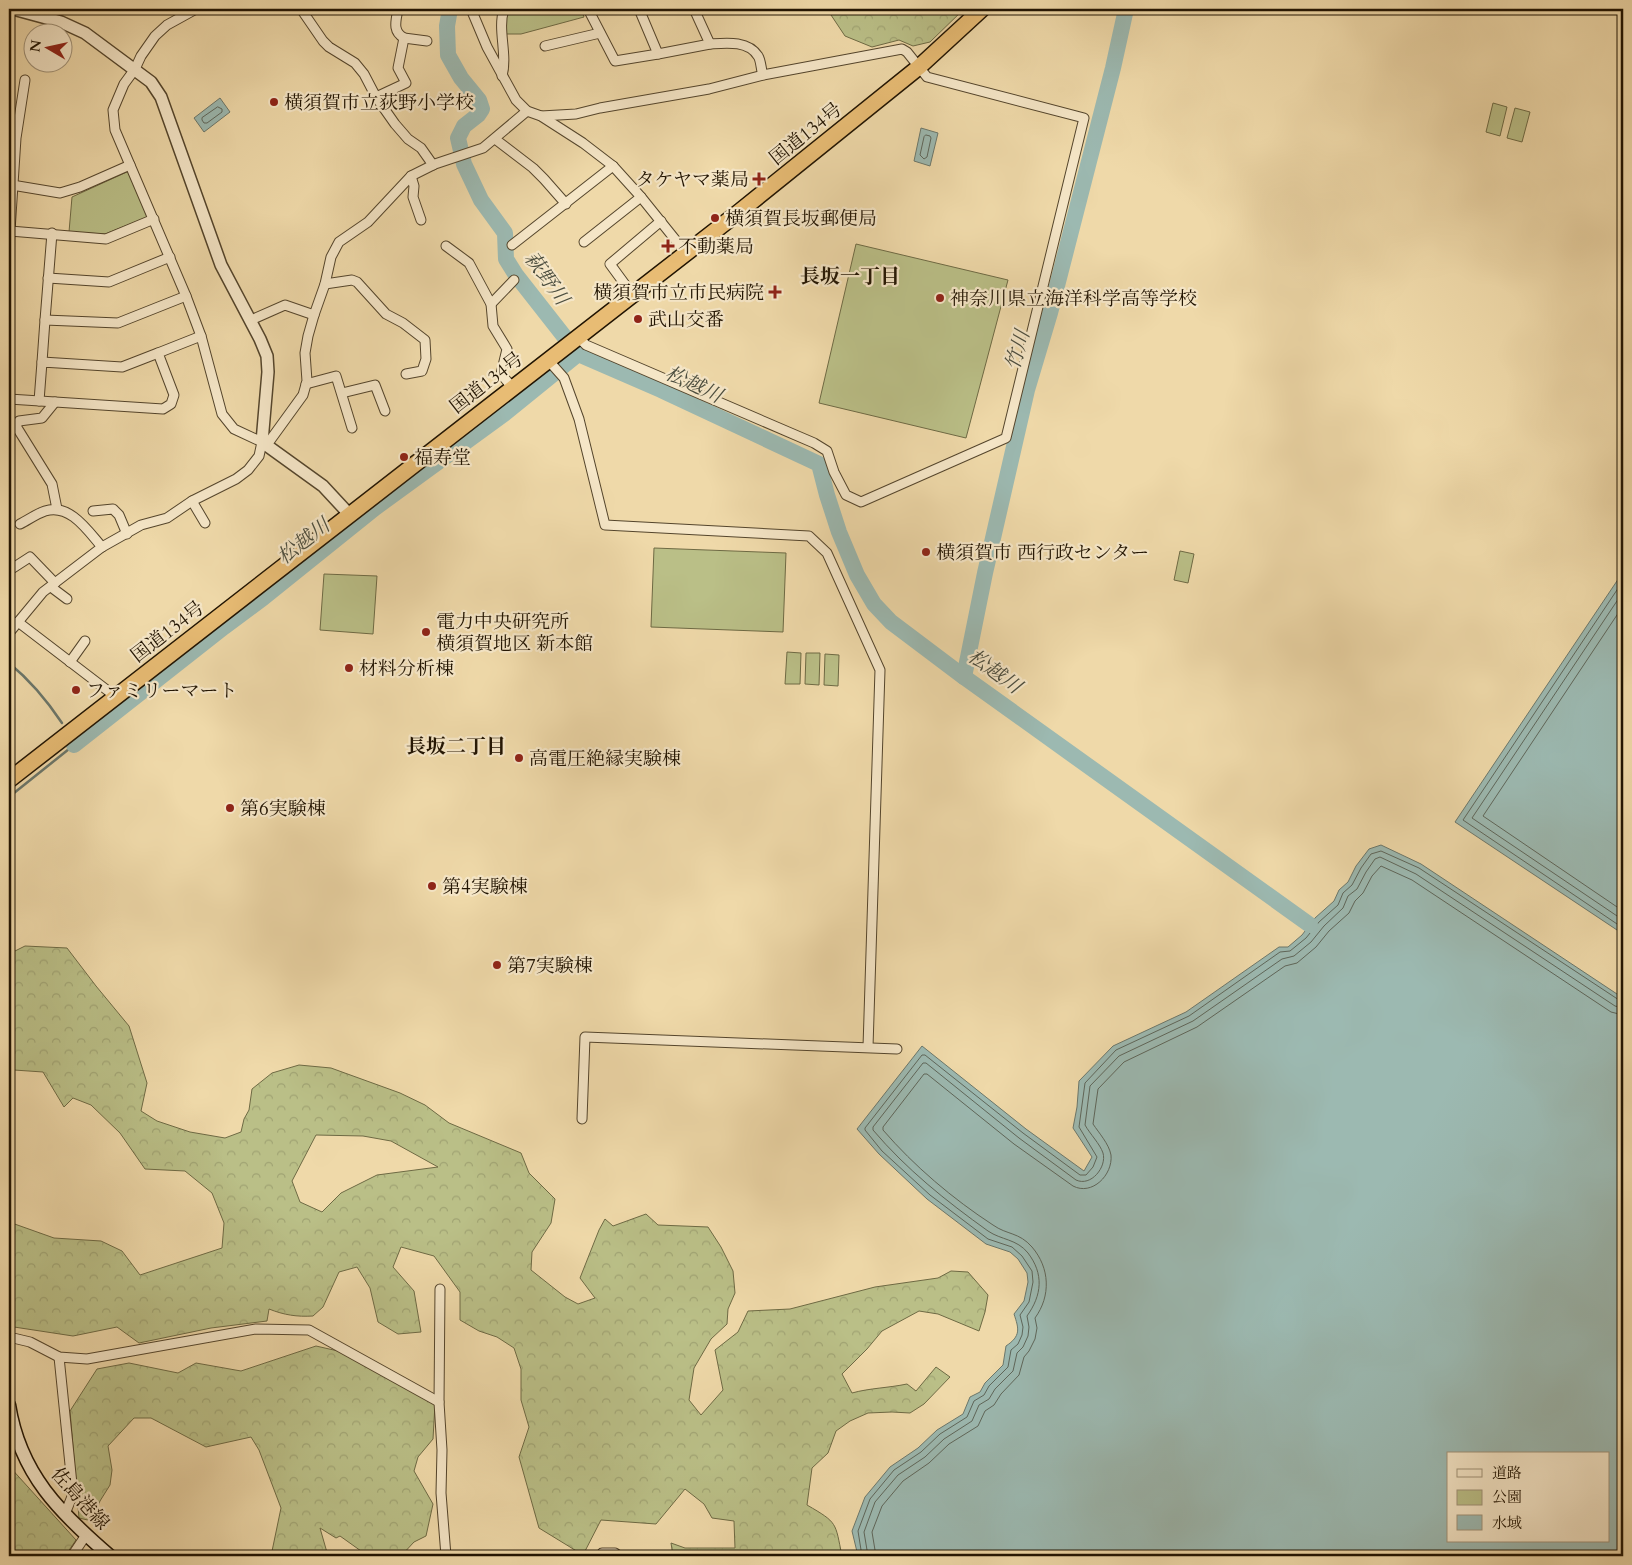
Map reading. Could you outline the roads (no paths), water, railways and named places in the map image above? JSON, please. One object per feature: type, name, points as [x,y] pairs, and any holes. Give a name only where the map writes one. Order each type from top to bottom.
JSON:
[{"type":"highway","name":"国道134号","points":[[9,780],[686,253],[919,67],[982,9]]},
{"type":"main road","name":"佐島港線","points":[[9,1405],[20,1444],[28,1463],[49,1497],[86,1535],[110,1556]]},
{"type":"street","points":[[13,9],[74,26],[135,69],[150,82],[161,97],[221,265],[251,320],[267,356],[268,372],[264,444]]},
{"type":"street","points":[[196,9],[167,25],[155,36],[141,56],[135,69],[124,84],[113,110],[115,130],[186,296],[201,336],[222,414],[234,429],[264,444],[323,486],[349,514]]},
{"type":"street","points":[[301,9],[323,41],[329,47],[355,63],[364,74],[376,97],[408,139],[421,148],[433,165]]},
{"type":"street","points":[[398,9],[394,27],[398,35],[404,38],[427,41]]},
{"type":"street","points":[[471,9],[487,47],[516,100],[526,111],[540,116],[584,144],[613,166],[662,222],[686,253]]},
{"type":"street","points":[[502,76],[505,67],[501,18],[504,9]]},
{"type":"street","points":[[588,9],[616,62],[710,44],[738,44],[751,50],[758,56],[762,75]]},
{"type":"street","points":[[639,9],[658,54]]},
{"type":"street","points":[[694,9],[710,44]]},
{"type":"street","points":[[546,46],[600,33]]},
{"type":"street","points":[[376,97],[406,83],[398,68],[404,38]]},
{"type":"street","points":[[540,116],[576,114],[709,89],[762,75],[902,49],[907,52],[927,78],[1084,118],[1006,438],[860,502],[846,495],[834,472],[827,450],[586,345],[572,341]]},
{"type":"street","points":[[9,249],[16,138],[25,80]]},
{"type":"street","points":[[9,633],[43,592],[102,547],[141,525],[167,518],[192,501],[236,479],[248,470],[259,456],[264,444],[303,395],[306,384],[305,353],[314,315],[326,284],[331,257],[339,242],[368,222],[411,176],[433,165],[483,148],[526,111]]},
{"type":"street","points":[[494,139],[538,174],[566,204]]},
{"type":"street","points":[[12,185],[60,193],[80,187],[130,165]]},
{"type":"street","points":[[512,245],[613,166]]},
{"type":"street","points":[[411,176],[414,186],[413,197],[420,220]]},
{"type":"street","points":[[584,242],[641,197]]},
{"type":"street","points":[[10,231],[106,238],[154,219]]},
{"type":"street","points":[[632,294],[610,264],[662,222]]},
{"type":"street","points":[[39,400],[52,233]]},
{"type":"street","points":[[446,246],[469,263],[491,304],[492,326],[507,348],[501,374],[512,387]]},
{"type":"street","points":[[48,278],[108,282],[170,257]]},
{"type":"street","points":[[326,284],[352,280],[357,282],[386,314],[403,322],[425,340],[426,359],[422,371],[406,374]]},
{"type":"street","points":[[491,304],[514,280]]},
{"type":"street","points":[[45,320],[118,324],[186,296]]},
{"type":"street","points":[[251,320],[285,305],[314,315]]},
{"type":"street","points":[[42,362],[122,367],[201,336]]},
{"type":"street","points":[[9,399],[163,409],[171,404],[174,395],[158,353]]},
{"type":"street","points":[[548,360],[564,378],[579,419],[605,525],[809,536],[827,553],[880,670],[868,1047]]},
{"type":"street","points":[[306,384],[336,376],[352,428]]},
{"type":"street","points":[[342,393],[375,385],[385,411]]},
{"type":"street","points":[[55,402],[42,418],[19,421],[16,426],[52,484],[57,510]]},
{"type":"street","points":[[192,501],[205,523]]},
{"type":"street","points":[[93,511],[113,509],[119,515],[127,534]]},
{"type":"street","points":[[20,524],[45,511],[57,510],[74,517],[102,547]]},
{"type":"street","points":[[13,568],[30,557],[67,599]]},
{"type":"street","points":[[18,622],[116,696]]},
{"type":"street","points":[[70,662],[85,641]]},
{"type":"street","points":[[582,1119],[585,1037],[896,1049]]},
{"type":"street","points":[[440,1289],[439,1402],[442,1450],[441,1494],[446,1556]]},
{"type":"street","points":[[9,1337],[30,1342],[59,1356],[87,1358],[256,1329],[309,1330],[439,1402]]},
{"type":"street","points":[[59,1356],[73,1494],[65,1514]]},
{"type":"street","points":[[72,1556],[86,1535]]},
{"type":"street","points":[[600,1556],[602,1553],[615,1553],[619,1556]]},
{"type":"water","points":[[220,98],[230,112],[204,132],[194,118]]},
{"type":"water","points":[[921,128],[938,133],[930,166],[914,161]]},
{"type":"water","points":[[1623,572],[1623,934],[1455,822]]},
{"type":"water","points":[[1381,845],[1421,864],[1623,998],[1623,1556],[858,1556],[852,1531],[865,1497],[890,1467],[918,1448],[937,1430],[963,1414],[970,1397],[980,1392],[985,1383],[1003,1365],[1006,1346],[1014,1339],[1018,1332],[1014,1314],[1024,1301],[1028,1282],[1027,1273],[1018,1259],[1010,1252],[986,1244],[927,1199],[879,1154],[857,1129],[922,1046],[1026,1129],[1084,1171],[1092,1157],[1073,1128],[1079,1081],[1113,1046],[1186,1012],[1279,947],[1288,947],[1334,901],[1339,890],[1348,882],[1356,866],[1369,849]]},
{"type":"waterway","name":"萩野川","points":[[450,9],[447,26],[448,55],[461,78],[479,100],[482,109],[478,115],[464,126],[458,138],[464,164],[481,200],[505,233],[506,259],[516,275],[578,354]]},
{"type":"waterway","name":"竹川","points":[[964,677],[985,573],[1027,390],[1050,313],[1113,68],[1126,9]]},
{"type":"waterway","name":"松越川","points":[[74,745],[375,508],[504,414],[578,354],[661,390],[819,464],[839,532],[857,575],[874,604],[891,622],[964,677],[1310,925]]},
{"type":"waterway","points":[[9,663],[38,691],[62,723]]},
{"type":"waterway","name":"松越川","points":[[9,797],[74,745],[72,741]]},
{"type":"place","name":"横須賀市立荻野小学校","points":[[274,102]]},
{"type":"place","name":"タケヤマ薬局","points":[[759,179]]},
{"type":"place","name":"横須賀長坂郵便局","points":[[715,218]]},
{"type":"place","name":"不動薬局","points":[[668,246]]},
{"type":"place","name":"横須賀市立市民病院","points":[[775,292]]},
{"type":"place","name":"神奈川県立海洋科学高等学校","points":[[940,298]]},
{"type":"place","name":"武山交番","points":[[638,319]]},
{"type":"place","name":"福寿堂","points":[[404,457]]},
{"type":"place","name":"横須賀市 西行政センター","points":[[926,552]]},
{"type":"place","name":"電力中央研究所 横須賀地区 新本館","points":[[426,632]]},
{"type":"place","name":"材料分析棟","points":[[349,668]]},
{"type":"place","name":"ファミリーマート","points":[[76,690]]},
{"type":"place","name":"高電圧絶縁実験棟","points":[[519,758]]},
{"type":"place","name":"第6実験棟","points":[[230,808]]},
{"type":"place","name":"第4実験棟","points":[[432,886]]},
{"type":"place","name":"第7実験棟","points":[[497,965]]},
{"type":"district","name":"長坂一丁目","points":[[850,276]]},
{"type":"district","name":"長坂二丁目","points":[[456,746]]}]
